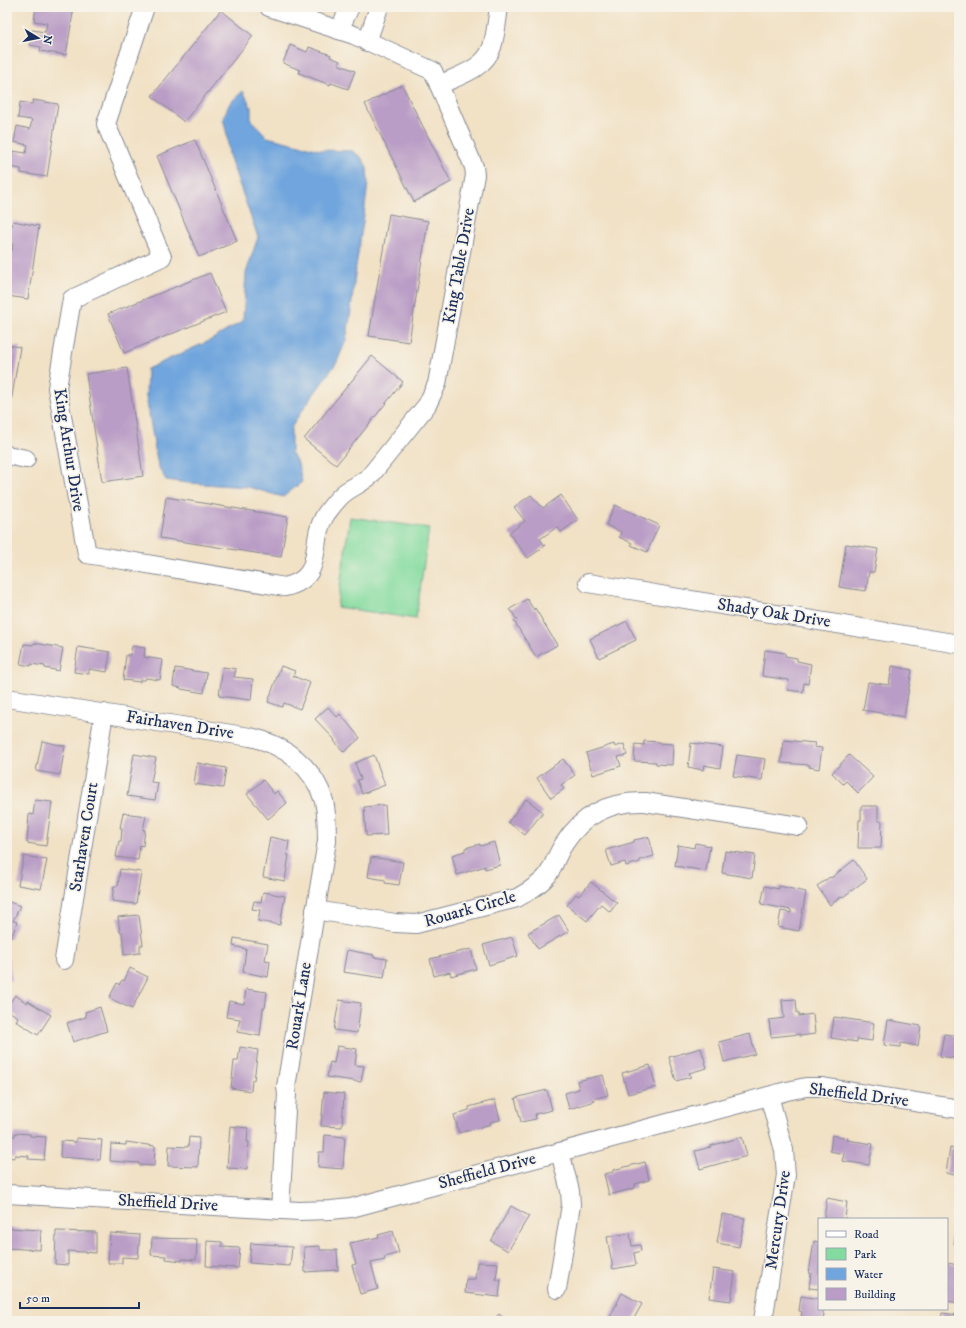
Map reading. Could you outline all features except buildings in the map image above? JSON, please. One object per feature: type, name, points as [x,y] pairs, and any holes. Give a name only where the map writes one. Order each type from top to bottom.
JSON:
[{"type":"street","name":"King Arthur Drive","points":[[145,7],[106,124],[162,257],[72,299],[56,388],[87,554],[285,587],[300,582],[311,572],[318,532],[327,512]]},
{"type":"street","points":[[269,7],[353,36]]},
{"type":"street","points":[[350,7],[353,36]]},
{"type":"street","points":[[353,36],[379,7]]},
{"type":"street","points":[[439,85],[475,68],[486,58],[492,47],[499,7]]},
{"type":"street","name":"King Table Drive","points":[[327,512],[346,491],[366,481],[427,405],[437,384],[475,175],[474,167],[433,71],[353,36]]},
{"type":"street","points":[[7,455],[26,458]]},
{"type":"street","name":"Shady Oak Drive","points":[[588,583],[959,644]]},
{"type":"street","name":"Fairhaven Drive","points":[[7,698],[263,740],[281,748],[301,764],[314,782],[324,803]]},
{"type":"street","name":"Starhaven Court","points":[[64,960],[104,713]]},
{"type":"street","name":"Rouark Circle","points":[[315,910],[396,923],[416,924],[517,898],[529,891],[546,877],[554,865],[563,845],[577,827],[589,817],[601,810],[623,803],[645,802],[799,826]]},
{"type":"street","name":"Rouark Lane","points":[[280,1210],[287,1094],[286,1087],[327,841],[324,803]]},
{"type":"street","name":"Sheffield Drive","points":[[7,1194],[280,1210],[310,1211],[351,1208],[806,1087],[820,1087],[959,1109]]},
{"type":"street","name":"Mercury Drive","points":[[763,1321],[786,1168],[784,1150],[769,1096]]},
{"type":"street","points":[[557,1290],[571,1205],[570,1191],[560,1152]]},
{"type":"green space","points":[[350,517],[429,528],[416,619],[337,607]]},
{"type":"water","points":[[243,91],[251,107],[251,119],[267,137],[320,150],[352,151],[361,157],[367,167],[368,184],[346,340],[337,362],[291,428],[291,452],[298,464],[302,482],[283,497],[248,487],[166,480],[158,466],[146,397],[147,369],[211,340],[243,321],[246,273],[258,237],[229,155],[227,135],[223,118],[230,103]]}]
